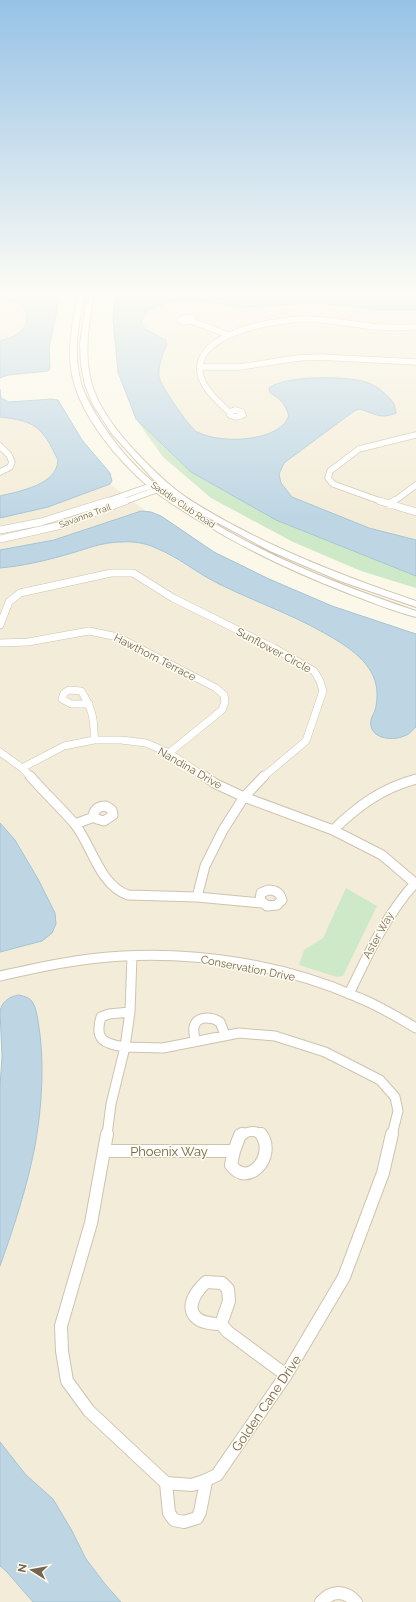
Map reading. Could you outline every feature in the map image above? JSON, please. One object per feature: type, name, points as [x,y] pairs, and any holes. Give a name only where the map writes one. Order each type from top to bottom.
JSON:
[{"type":"street","name":"Saddle Club Road","points":[[74,367],[79,390],[105,435],[121,455],[155,488],[238,541],[270,557],[348,591],[416,614]]},
{"type":"street","name":"Saddle Club Road","points":[[85,367],[89,385],[106,420],[120,439],[143,464],[165,484],[206,513],[271,548],[354,584],[416,604]]},
{"type":"street","points":[[229,412],[215,399],[206,387],[201,377],[200,367],[242,367]]},
{"type":"street","points":[[416,435],[359,449],[330,471],[328,478],[333,484],[390,505],[416,512]]},
{"type":"street","points":[[0,446],[12,462],[10,467],[0,472]]},
{"type":"street","name":"Savanna Trail","points":[[0,540],[62,525],[165,484]]},
{"type":"street","points":[[390,505],[416,485]]},
{"type":"street","name":"Savanna Trail","points":[[0,530],[73,512],[155,488]]},
{"type":"street","points":[[21,526],[25,535]]},
{"type":"street","name":"Sunflower Circle","points":[[0,625],[8,601],[13,596],[20,593],[111,573],[133,573],[173,598],[274,648],[314,671],[320,680],[323,690],[306,741],[265,775],[244,798],[223,830],[205,866],[197,897]]},
{"type":"street","name":"Hawthorn Terrace","points":[[0,644],[28,642],[89,631],[104,633],[118,636],[216,688],[224,695],[225,702],[222,710],[170,753]]},
{"type":"street","points":[[89,704],[95,716],[94,740]]},
{"type":"street","name":"Nandina Drive","points":[[22,768],[64,746],[94,740],[121,740],[146,744],[170,753],[216,784],[244,798],[333,830],[382,855],[416,883]]},
{"type":"street","points":[[0,752],[22,768],[75,824],[110,884],[119,892],[128,895],[197,897],[262,903]]},
{"type":"street","points":[[333,830],[373,795],[398,783],[416,779]]},
{"type":"street","points":[[75,824],[94,817]]},
{"type":"street","name":"Aster Way","points":[[349,994],[375,938],[393,908],[416,883]]},
{"type":"street","points":[[132,956],[130,1012],[125,1047],[111,1104],[105,1151],[91,1223],[62,1326],[62,1351],[67,1381],[89,1411],[166,1482],[183,1486],[206,1482],[200,1512],[197,1518],[184,1522],[174,1520],[169,1513],[166,1482]]},
{"type":"street","name":"Conservation Drive","points":[[0,976],[90,959],[132,956],[183,956],[227,961],[310,980],[349,994],[416,1028]]},
{"type":"street","name":"Golden Cane Drive","points":[[130,1012],[109,1014],[101,1018],[99,1023],[102,1041],[107,1044],[125,1047],[163,1048],[239,1033],[275,1036],[325,1052],[380,1080],[395,1097],[398,1110],[383,1173],[344,1277],[286,1375],[217,1475],[206,1482]]},
{"type":"street","points":[[195,1041],[194,1028],[196,1024],[200,1020],[207,1017],[217,1020],[222,1025],[225,1036]]},
{"type":"street","name":"Phoenix Way","points":[[105,1151],[234,1151]]},
{"type":"street","points":[[221,1324],[228,1332],[286,1375]]},
{"type":"street","points":[[321,1602],[331,1593],[337,1592],[349,1595],[356,1602]]},
{"type":"shaded area","points":[[117,367],[416,367],[416,576],[136,419],[118,372]]},
{"type":"shaded area","points":[[0,417],[18,419],[33,424],[39,429],[55,453],[110,484],[146,511],[136,512],[54,540],[0,550]]},
{"type":"shaded area","points":[[110,542],[138,542],[156,548],[217,583],[340,642],[359,657],[373,673],[378,693],[375,710],[372,717],[380,736],[394,739],[408,734],[416,727],[416,1602],[121,1602],[86,1559],[71,1529],[53,1499],[26,1475],[0,1442],[0,1266],[13,1230],[35,1145],[42,1087],[42,1066],[41,1038],[29,999],[18,995],[12,996],[5,1000],[0,1011],[0,568],[50,559]]},
{"type":"shaded area","points":[[0,1566],[6,1571],[33,1602],[0,1602]]},
{"type":"green space","points":[[136,419],[191,472],[276,520],[416,576],[416,588],[361,571],[293,542],[211,498],[163,457]]},
{"type":"green space","points":[[346,888],[377,906],[343,976],[337,977],[299,965],[304,950],[323,938]]},
{"type":"water","points":[[0,367],[50,367],[48,371],[8,375],[0,378]]},
{"type":"water","points":[[117,367],[159,367],[159,377],[164,388],[175,406],[193,429],[206,436],[229,439],[253,438],[264,435],[274,431],[285,423],[289,416],[286,408],[277,397],[270,393],[269,388],[277,384],[303,379],[335,378],[362,381],[377,387],[393,402],[396,413],[381,416],[359,409],[354,411],[284,463],[279,474],[281,483],[292,497],[369,528],[416,540],[416,576],[276,520],[191,472],[136,419],[118,372]]},
{"type":"water","points":[[0,389],[1,398],[9,402],[52,399],[58,400],[82,440],[110,473],[112,481],[110,484],[48,507],[0,518],[0,496],[36,486],[51,475],[56,469],[58,460],[47,440],[36,428],[22,421],[0,417]]},
{"type":"water","points":[[141,511],[151,512],[161,516],[214,552],[269,579],[332,606],[416,634],[416,727],[407,735],[400,738],[384,738],[376,734],[371,726],[371,718],[376,706],[376,685],[369,668],[363,660],[347,647],[324,633],[219,584],[152,546],[130,542],[106,543],[41,561],[0,568],[0,550],[54,540]]},
{"type":"water","points":[[0,823],[15,840],[38,879],[55,913],[56,924],[52,933],[42,941],[0,952]]},
{"type":"water","points":[[18,995],[26,997],[32,1001],[37,1014],[40,1036],[42,1084],[35,1146],[28,1177],[0,1266],[0,1087],[2,1056],[0,1011],[6,1000]]},
{"type":"water","points":[[0,1442],[26,1475],[53,1499],[71,1529],[86,1559],[121,1602],[33,1602],[0,1566]]}]
